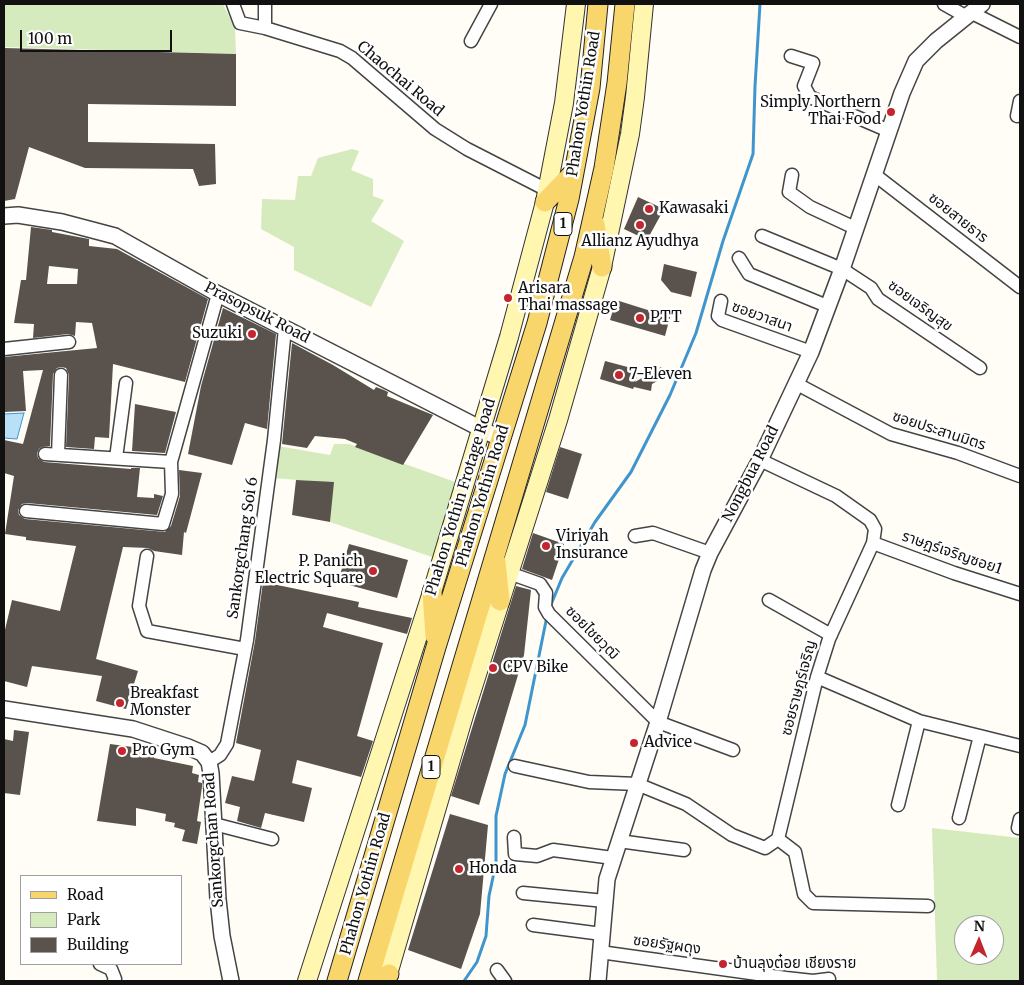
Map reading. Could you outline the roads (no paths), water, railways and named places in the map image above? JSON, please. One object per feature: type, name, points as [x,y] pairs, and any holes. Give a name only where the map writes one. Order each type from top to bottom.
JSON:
[{"type":"main road","name":"Phahon Yothin Frotage Road","points":[[307,981],[432,592],[482,429],[546,196],[564,103],[576,4]]},
{"type":"main road","name":"Phahon Yothin Road","points":[[337,981],[436,648],[537,322],[569,199],[590,88],[598,4]]},
{"type":"main road","name":"Phahon Yothin Road","points":[[368,981],[584,257],[604,168],[617,83],[625,4]]},
{"type":"main road","name":"1","points":[[386,979],[465,712],[558,420],[602,267],[630,134],[644,4]]},
{"type":"main road","points":[[546,196],[574,172]]},
{"type":"main road","points":[[594,213],[602,267]]},
{"type":"main road","points":[[511,500],[510,452],[501,439],[520,433],[543,397]]},
{"type":"main road","points":[[495,553],[500,601]]},
{"type":"main road","points":[[432,592],[436,648]]},
{"type":"street","name":"Chaochai Road","points":[[233,4],[240,23],[265,28],[340,51],[352,58],[435,129],[546,196]]},
{"type":"street","points":[[265,4],[265,28]]},
{"type":"street","points":[[472,41],[491,4]]},
{"type":"street","points":[[944,4],[974,11],[1020,37]]},
{"type":"street","name":"Nongbua Road","points":[[598,981],[607,879],[658,722],[703,570],[797,384],[842,270],[902,93],[916,61],[936,41],[974,11]]},
{"type":"street","points":[[791,56],[813,63],[804,86],[810,97],[889,131]]},
{"type":"street","points":[[1017,116],[1020,101]]},
{"type":"street","name":"ซอยสายธาร","points":[[875,174],[1020,288]]},
{"type":"street","points":[[792,175],[789,192],[810,206],[855,228]]},
{"type":"street","name":"Prasopsuk Road","points":[[4,216],[18,215],[62,222],[114,236],[218,294],[501,439]]},
{"type":"street","name":"ซอยเจริญสุข","points":[[762,236],[842,270],[871,288],[878,299],[980,368]]},
{"type":"street","points":[[739,258],[749,274],[827,306]]},
{"type":"street","points":[[26,512],[163,524],[172,494],[170,462],[218,294]]},
{"type":"street","name":"ซอยวาสนา","points":[[721,301],[718,316],[722,320],[810,352]]},
{"type":"street","name":"Sankorgchang Soi 6","points":[[209,762],[220,755],[227,744],[245,649],[275,428],[285,328]]},
{"type":"street","points":[[4,349],[69,342]]},
{"type":"street","points":[[58,455],[60,375]]},
{"type":"street","points":[[116,458],[126,383]]},
{"type":"street","name":"ซอยประสานมิตร","points":[[797,384],[891,434],[958,453],[1020,476]]},
{"type":"street","points":[[45,454],[170,462]]},
{"type":"street","points":[[760,460],[836,496],[870,520],[875,529],[873,542]]},
{"type":"street","points":[[635,536],[653,533],[710,553]]},
{"type":"street","name":"ราษฎร์เจริญซอย1","points":[[873,542],[954,573],[1020,594]]},
{"type":"street","name":"ซอยราษฎร์เจริญ","points":[[778,839],[817,677],[831,635],[873,542]]},
{"type":"street","points":[[147,556],[139,606],[147,631],[245,649]]},
{"type":"street","name":"ซอยไชยวุฒิ","points":[[509,573],[540,584],[546,593],[545,607],[549,614],[658,722]]},
{"type":"street","points":[[770,600],[831,635]]},
{"type":"street","points":[[817,677],[920,721],[1020,746]]},
{"type":"street","name":"Sankorgchan Road","points":[[4,709],[133,730],[202,753],[209,762],[218,899],[222,936],[231,981]]},
{"type":"street","points":[[898,805],[920,721]]},
{"type":"street","points":[[658,722],[733,750]]},
{"type":"street","points":[[959,818],[980,736]]},
{"type":"street","points":[[516,766],[589,782],[637,784],[686,804],[732,835],[765,848],[778,839],[795,852],[804,894],[813,902],[928,906]]},
{"type":"street","points":[[214,824],[272,839]]},
{"type":"street","points":[[514,836],[515,854],[537,856],[554,850],[613,858]]},
{"type":"street","points":[[619,841],[684,850]]},
{"type":"street","points":[[523,893],[605,900]]},
{"type":"street","points":[[533,924],[602,934]]},
{"type":"street","name":"ซอยรัฐผดุง","points":[[600,952],[786,980],[813,981],[829,979]]},
{"type":"street","points":[[102,965],[111,969],[114,981]]},
{"type":"street","points":[[497,970],[505,981]]},
{"type":"water","points":[[24,413],[17,439],[4,438],[4,414]]},
{"type":"waterway","points":[[550,607],[562,578],[595,522],[631,472],[670,395],[696,333],[723,241],[753,154],[760,4]]},
{"type":"waterway","points":[[464,981],[477,962],[486,936],[489,896],[496,863],[496,816],[505,774],[525,725],[547,616]]},
{"type":"place","name":"Simply Northern Thai Food","points":[[891,112]]},
{"type":"place","name":"Kawasaki","points":[[649,209]]},
{"type":"place","name":"Allianz Ayudhya","points":[[640,225]]},
{"type":"place","name":"Arisara Thai massage","points":[[508,298]]},
{"type":"place","name":"PTT","points":[[640,318]]},
{"type":"place","name":"Suzuki","points":[[252,334]]},
{"type":"place","name":"7-Eleven","points":[[619,375]]},
{"type":"place","name":"Viriyah Insurance","points":[[546,546]]},
{"type":"place","name":"P. Panich Electric Square","points":[[373,571]]},
{"type":"place","name":"CPV Bike","points":[[493,668]]},
{"type":"place","name":"Breakfast Monster","points":[[120,703]]},
{"type":"place","name":"Advice","points":[[634,743]]},
{"type":"place","name":"Pro Gym","points":[[122,751]]},
{"type":"place","name":"Honda","points":[[459,869]]},
{"type":"place","name":"บ้านลุงต๋อย เชียงราย","points":[[723,964]]}]
